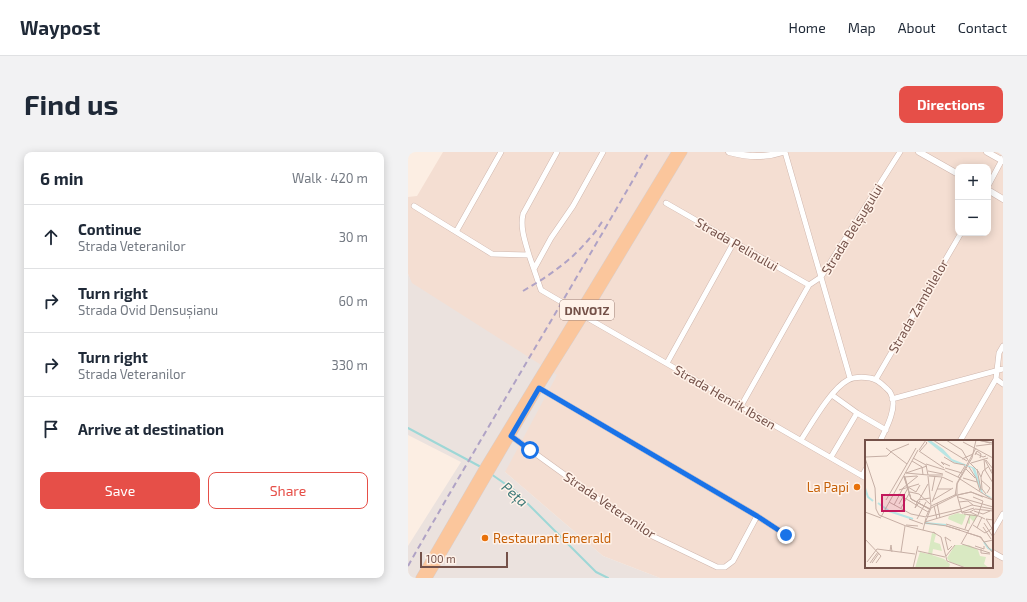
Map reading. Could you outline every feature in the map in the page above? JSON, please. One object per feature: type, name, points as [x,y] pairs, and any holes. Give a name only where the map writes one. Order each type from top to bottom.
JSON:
[{"type":"main road","name":"DNVO1Z","points":[[428,578],[489,466],[581,314],[676,152]]},
{"type":"main road","name":"DNVO1Z","points":[[489,466],[511,436],[581,314],[683,152]]},
{"type":"main road","name":"DNVO1Z","points":[[420,578],[479,484]]},
{"type":"street","points":[[456,232],[501,152]]},
{"type":"street","name":"Strada Henrik Ibsen","points":[[557,152],[523,214],[521,221],[529,255],[541,290],[864,477]]},
{"type":"street","points":[[534,270],[551,238],[573,206],[604,152]]},
{"type":"street","points":[[728,152],[755,157],[784,152],[850,378]]},
{"type":"street","name":"Strada Belșugului","points":[[741,406],[809,285],[821,277],[900,152]]},
{"type":"street","points":[[919,152],[955,172]]},
{"type":"street","points":[[987,152],[1003,159],[991,181]]},
{"type":"street","points":[[991,192],[1003,199]]},
{"type":"street","name":"Strada Pelinului","points":[[666,203],[809,285]]},
{"type":"street","points":[[414,206],[492,254],[529,255]]},
{"type":"street","name":"Strada Zambilelor","points":[[876,380],[959,236]]},
{"type":"street","points":[[667,363],[734,242]]},
{"type":"street","points":[[961,440],[996,380],[999,353],[1003,346]]},
{"type":"street","points":[[892,399],[1003,369]]},
{"type":"street","points":[[801,440],[832,394],[839,386],[850,378],[871,378],[876,380],[892,395],[892,412],[886,430],[881,440]]},
{"type":"street","points":[[996,380],[1003,384]]},
{"type":"street","points":[[539,388],[757,516],[786,535]]},
{"type":"street","points":[[832,394],[857,413],[886,430]]},
{"type":"street","points":[[831,457],[857,413]]},
{"type":"street","name":"Strada Veteranilor","points":[[511,436],[644,532],[717,567],[725,567],[733,562],[757,516]]},
{"type":"street","points":[[993,531],[1003,514]]},
{"type":"street","points":[[993,553],[1003,558]]},
{"type":"shaded area","points":[[443,152],[1003,152],[1003,578],[660,578],[603,556],[505,472],[411,283],[408,274],[408,197],[417,196]]},
{"type":"shaded area","points":[[408,274],[412,283],[557,375],[505,472],[603,556],[660,578],[408,578],[408,546],[461,462],[408,435]]},
{"type":"waterway","name":"Peța","points":[[408,428],[481,467]]},
{"type":"waterway","name":"Peța","points":[[491,474],[514,490],[596,572],[608,578]]},
{"type":"railway","points":[[408,566],[649,152]]},
{"type":"railway","points":[[523,291],[567,261],[582,247],[604,219]]},
{"type":"place","name":"La Papi","points":[[857,487]]},
{"type":"place","name":"Restaurant Emerald","points":[[485,538]]},
{"type":"route","points":[[530,450],[511,436],[539,388],[757,516],[786,535]]}]
